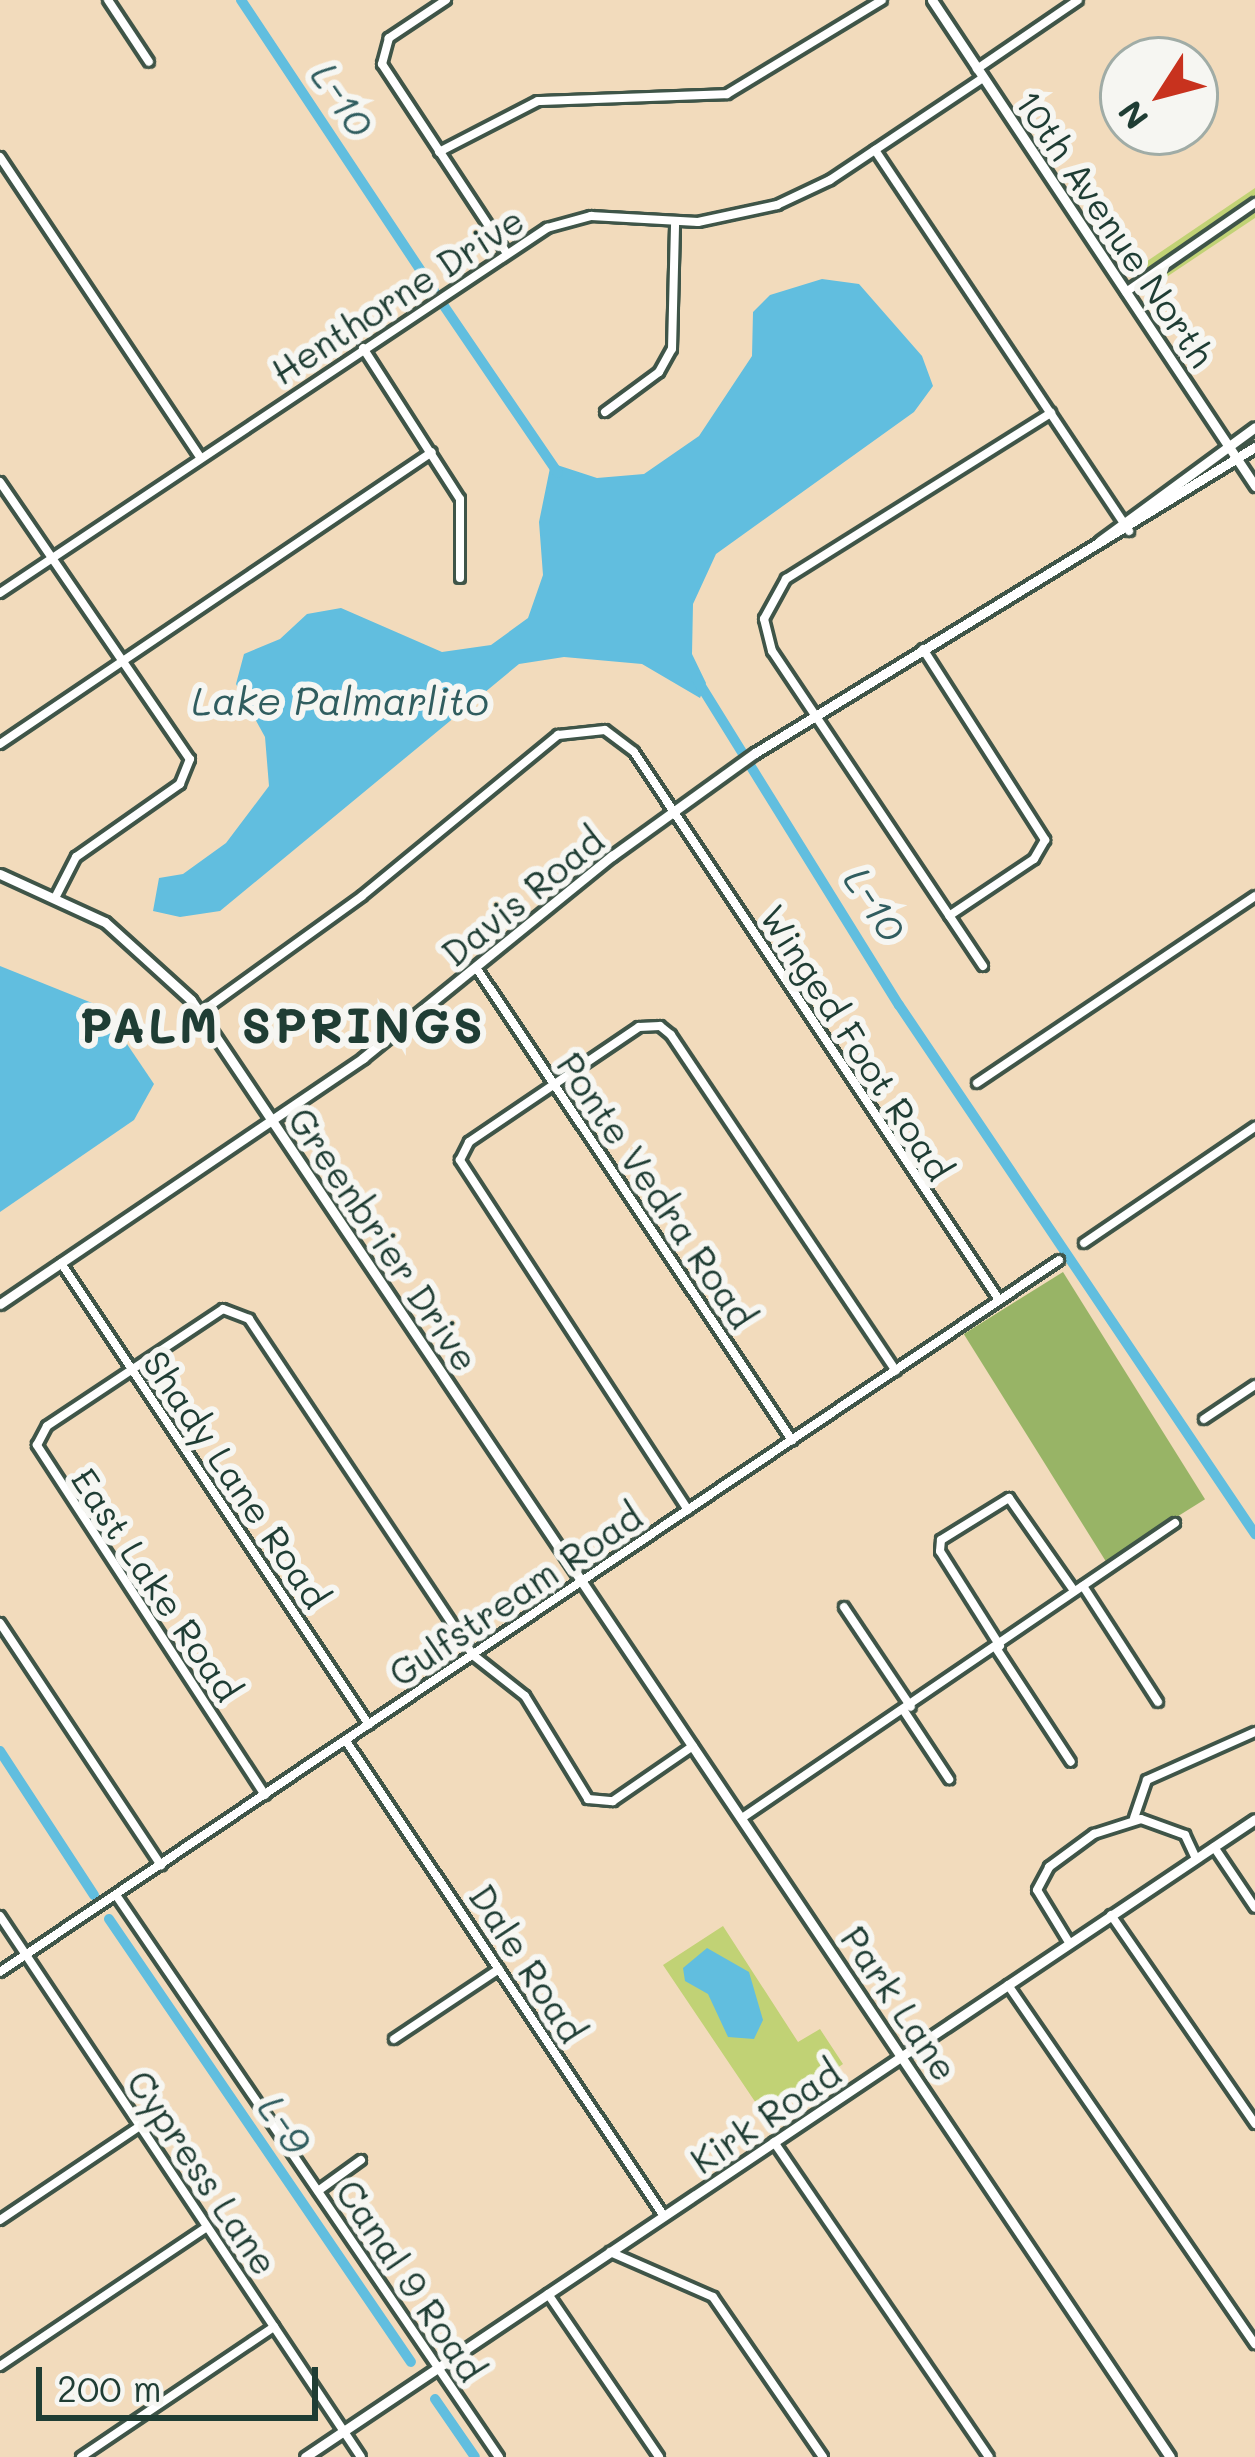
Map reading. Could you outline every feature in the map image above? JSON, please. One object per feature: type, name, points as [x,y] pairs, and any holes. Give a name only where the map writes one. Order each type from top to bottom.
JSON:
[{"type":"street","points":[[108,0],[149,62]]},
{"type":"street","points":[[446,0],[389,38],[380,57],[506,252]]},
{"type":"street","points":[[439,152],[538,100],[728,94],[882,0]]},
{"type":"street","name":"10th Avenue North","points":[[932,0],[1255,486]]},
{"type":"street","name":"Henthorne Drive","points":[[0,593],[506,252],[576,218],[675,223],[777,205],[875,150],[1078,0]]},
{"type":"street","points":[[875,150],[1129,531]]},
{"type":"street","points":[[0,157],[201,458]]},
{"type":"street","points":[[1126,292],[1255,203]]},
{"type":"street","points":[[605,412],[659,372],[672,349],[675,223]]},
{"type":"street","points":[[363,348],[432,452],[464,513],[460,578]]},
{"type":"street","points":[[982,966],[766,638],[764,612],[776,588],[1051,413]]},
{"type":"street","name":"Davis Road","points":[[1091,549],[1122,519],[1255,427]]},
{"type":"street","name":"Davis Road","points":[[0,1304],[272,1120],[477,969],[673,811],[755,753],[1091,549],[1129,531],[1255,447]]},
{"type":"street","points":[[0,744],[432,452]]},
{"type":"street","points":[[0,482],[187,752],[189,773],[81,852],[56,896]]},
{"type":"street","points":[[923,649],[1044,833],[1034,859],[949,916]]},
{"type":"street","name":"Winged Foot Road","points":[[200,1013],[309,937],[565,731],[592,727],[619,737],[673,811],[1000,1301]]},
{"type":"street","name":"Greenbrier Drive","points":[[0,874],[56,896],[144,950],[200,1013],[580,1583]]},
{"type":"street","points":[[977,1083],[1255,896]]},
{"type":"street","name":"Ponte Vedra Road","points":[[477,969],[792,1441]]},
{"type":"street","points":[[688,1510],[460,1168],[470,1142],[639,1027],[667,1029],[896,1371]]},
{"type":"street","points":[[1084,1243],[1255,1127]]},
{"type":"street","name":"Gulfstream Road","points":[[0,1972],[1060,1260]]},
{"type":"street","name":"Shady Lane Road","points":[[61,1263],[369,1725]]},
{"type":"street","points":[[132,1369],[217,1312],[244,1313],[473,1655],[526,1696],[552,1749],[593,1803],[613,1802],[693,1747]]},
{"type":"street","name":"East Lake Road","points":[[132,1369],[47,1426],[38,1452],[265,1795]]},
{"type":"street","points":[[1204,1419],[1255,1385]]},
{"type":"street","points":[[1071,1762],[940,1551],[941,1540],[1010,1498],[1158,1702]]},
{"type":"street","points":[[742,1818],[999,1647],[1174,1523]]},
{"type":"street","name":"Park Lane","points":[[580,1583],[1170,2457]]},
{"type":"street","points":[[844,1607],[949,1779]]},
{"type":"street","points":[[0,1623],[161,1864]]},
{"type":"street","points":[[1134,1818],[1147,1780],[1255,1732]]},
{"type":"street","name":"Dale Road","points":[[346,1741],[664,2216]]},
{"type":"street","points":[[1070,1944],[1037,1895],[1043,1875],[1094,1834],[1134,1818],[1185,1834],[1196,1859]]},
{"type":"street","name":"Kirk Road","points":[[305,2457],[1255,1819]]},
{"type":"street","points":[[1214,1847],[1255,1907]]},
{"type":"street","name":"Canal 9 Road","points":[[116,1895],[499,2457]]},
{"type":"street","name":"Cypress Lane","points":[[0,1916],[361,2457]]},
{"type":"street","points":[[1112,1916],[1255,2124]]},
{"type":"street","points":[[394,2039],[500,1969]]},
{"type":"street","points":[[1008,1985],[1255,2344]]},
{"type":"street","points":[[0,2220],[140,2126]]},
{"type":"street","points":[[774,2142],[989,2457]]},
{"type":"street","points":[[318,2192],[361,2160]]},
{"type":"street","points":[[0,2366],[207,2227]]},
{"type":"street","points":[[610,2252],[713,2297],[823,2457]]},
{"type":"street","points":[[548,2294],[659,2457]]},
{"type":"street","points":[[81,2457],[274,2327]]},
{"type":"green space","points":[[1255,188],[1255,218],[1141,294],[1131,272]]},
{"type":"green space","points":[[1063,1272],[1205,1499],[1106,1561],[964,1334]]},
{"type":"green space","points":[[723,1926],[798,2042],[820,2029],[843,2064],[766,2118],[663,1965]]},
{"type":"water","name":"Lake Palmarlito","points":[[822,279],[859,284],[922,356],[933,386],[914,412],[716,554],[693,604],[692,654],[706,683],[700,698],[642,664],[564,657],[519,664],[220,911],[180,917],[153,911],[159,878],[183,874],[226,843],[269,786],[265,737],[236,684],[244,654],[280,639],[307,614],[341,608],[442,652],[491,645],[528,618],[543,575],[539,522],[551,463],[597,478],[644,474],[699,436],[752,356],[753,312],[770,295]]},
{"type":"water","points":[[0,966],[102,1007],[154,1084],[134,1120],[0,1212]]},
{"type":"water","points":[[707,1948],[749,1972],[763,2020],[754,2039],[728,2037],[708,1994],[685,1981],[683,1968]]},
{"type":"waterway","name":"L-10","points":[[241,0],[434,291]]},
{"type":"waterway","name":"L-10","points":[[444,306],[558,473]]},
{"type":"waterway","points":[[696,678],[899,1005],[1255,1534]]},
{"type":"waterway","name":"L-9","points":[[0,1751],[94,1895]]},
{"type":"waterway","name":"L-9","points":[[109,1919],[411,2362]]},
{"type":"waterway","name":"L-9","points":[[435,2399],[475,2457]]},
{"type":"district","name":"PALM SPRINGS","points":[[283,1025]]}]
